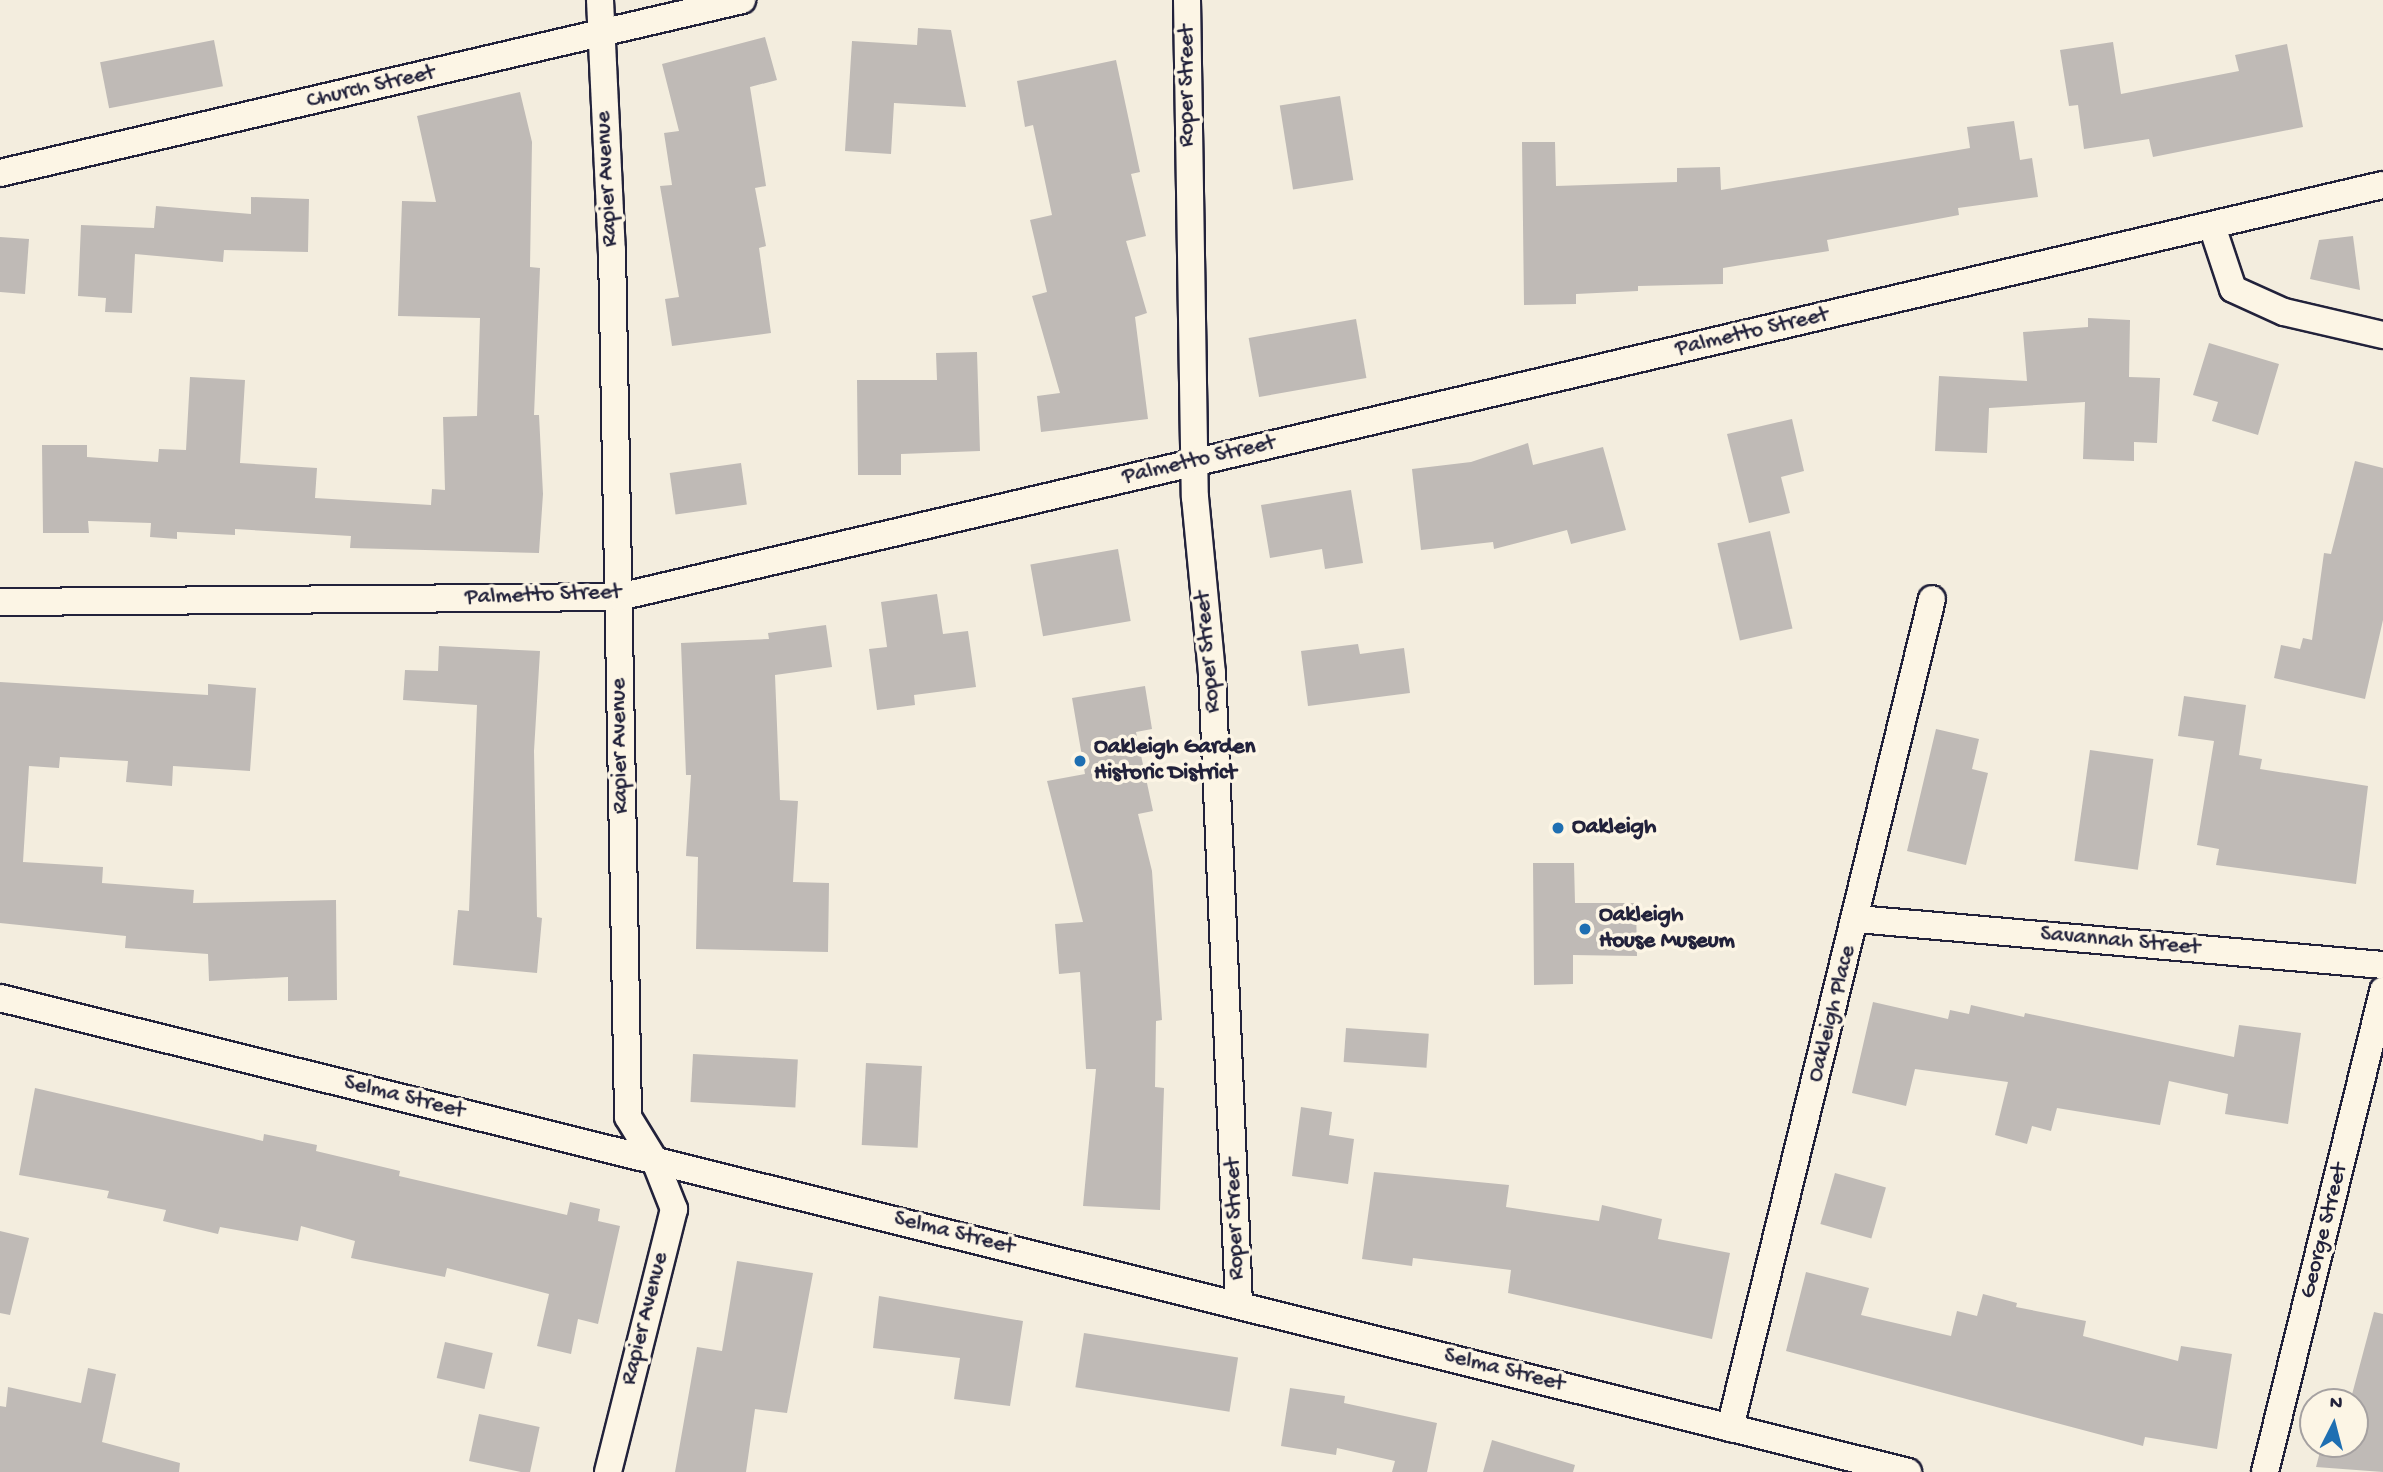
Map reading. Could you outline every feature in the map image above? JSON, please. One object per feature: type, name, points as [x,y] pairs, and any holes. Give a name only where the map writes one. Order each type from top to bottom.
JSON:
[{"type":"street","name":"Rapier Avenue","points":[[600,0],[612,250],[628,1117],[655,1161],[674,1209],[608,1472]]},
{"type":"street","name":"Church Street","points":[[0,173],[742,0]]},
{"type":"street","name":"Roper Street","points":[[1188,0],[1194,463],[1213,685],[1239,1304]]},
{"type":"street","name":"Palmetto Street","points":[[0,602],[619,597],[2383,184]]},
{"type":"street","points":[[2212,226],[2233,289],[2284,312],[2383,335]]},
{"type":"street","name":"Oakleigh Place","points":[[1730,1428],[1857,919],[1932,599]]},
{"type":"street","name":"Savannah Street","points":[[1857,919],[2383,965]]},
{"type":"street","name":"George Street","points":[[2265,1472],[2383,990]]},
{"type":"street","name":"Selma Street","points":[[0,998],[1908,1472]]},
{"type":"building","points":[[918,28],[951,30],[966,107],[894,103],[891,154],[845,151],[852,41],[917,45]]},
{"type":"building","points":[[765,37],[777,80],[750,87],[766,186],[755,188],[766,246],[759,248],[771,333],[672,346],[665,299],[679,297],[660,186],[672,185],[664,133],[679,131],[662,64]]},
{"type":"building","points":[[214,40],[223,86],[109,108],[100,62]]},
{"type":"building","points":[[2113,42],[2121,94],[2239,71],[2235,55],[2287,44],[2303,127],[2153,157],[2149,139],[2084,149],[2078,105],[2069,106],[2060,50]]},
{"type":"building","points":[[1116,60],[1140,172],[1131,174],[1146,236],[1126,241],[1147,313],[1135,317],[1148,419],[1041,432],[1037,396],[1060,393],[1032,296],[1047,292],[1030,220],[1052,215],[1033,125],[1025,127],[1017,81]]},
{"type":"building","points":[[520,92],[532,142],[530,267],[540,268],[534,415],[539,415],[543,494],[539,553],[350,548],[351,536],[235,529],[235,535],[177,532],[177,539],[150,537],[151,523],[88,521],[89,533],[43,533],[42,445],[87,445],[87,457],[158,462],[159,449],[186,450],[190,377],[245,380],[240,463],[317,468],[315,498],[431,505],[432,489],[445,490],[443,417],[477,416],[480,318],[398,316],[402,201],[436,202],[417,116]]},
{"type":"building","points":[[1340,96],[1353,180],[1293,189],[1280,106]]},
{"type":"building","points":[[2014,121],[2020,160],[2032,158],[2038,197],[1958,208],[1959,215],[1827,240],[1829,251],[1723,268],[1723,284],[1638,286],[1638,291],[1576,294],[1576,304],[1524,305],[1522,142],[1555,142],[1556,186],[1677,182],[1677,168],[1720,167],[1721,190],[1970,148],[1967,127]]},
{"type":"building","points":[[251,197],[309,199],[308,252],[224,250],[223,262],[135,254],[132,313],[105,312],[106,298],[78,296],[81,225],[154,228],[156,206],[251,214]]},
{"type":"building","points":[[2353,236],[2360,290],[2310,279],[2319,240]]},
{"type":"building","points":[[0,237],[29,239],[25,294],[0,292]]},
{"type":"building","points":[[2088,318],[2130,320],[2129,377],[2160,378],[2157,443],[2134,442],[2134,461],[2083,459],[2085,402],[1989,408],[1987,453],[1935,451],[1939,376],[2027,381],[2023,332],[2088,327]]},
{"type":"building","points":[[1356,319],[1366,378],[1259,397],[1249,338]]},
{"type":"building","points":[[2209,343],[2279,364],[2258,435],[2212,421],[2218,402],[2193,395]]},
{"type":"building","points":[[977,352],[980,451],[901,454],[901,475],[858,475],[857,380],[937,380],[936,353]]},
{"type":"building","points":[[1792,419],[1804,471],[1781,477],[1790,513],[1749,523],[1727,434]]},
{"type":"building","points":[[1528,443],[1533,465],[1603,447],[1626,530],[1571,544],[1567,530],[1494,549],[1493,542],[1421,550],[1412,469],[1471,462]]},
{"type":"building","points":[[2355,461],[2383,468],[2383,620],[2365,699],[2274,678],[2281,645],[2300,649],[2303,638],[2312,640],[2324,553],[2331,554]]},
{"type":"building","points":[[741,463],[747,505],[676,515],[670,473]]},
{"type":"building","points":[[1351,490],[1363,563],[1325,569],[1322,549],[1270,558],[1261,505]]},
{"type":"building","points":[[1770,531],[1792,628],[1740,641],[1717,543]]},
{"type":"building","points":[[1118,549],[1131,621],[1043,636],[1030,564]]},
{"type":"building","points":[[937,594],[943,634],[968,631],[976,687],[914,695],[915,705],[877,710],[869,649],[887,647],[881,602]]},
{"type":"building","points":[[826,625],[832,667],[775,675],[780,800],[798,801],[793,882],[829,883],[828,952],[696,949],[698,857],[686,856],[691,775],[686,775],[681,643],[769,639],[768,633]]},
{"type":"building","points":[[1358,644],[1360,654],[1404,648],[1410,693],[1308,706],[1301,651]]},
{"type":"building","points":[[439,646],[540,651],[534,751],[537,917],[542,918],[537,973],[453,965],[458,910],[469,911],[477,705],[403,700],[405,670],[438,671]]},
{"type":"building","points":[[0,682],[208,695],[208,684],[256,688],[250,771],[173,766],[172,786],[126,782],[128,761],[60,757],[59,768],[29,766],[23,862],[103,867],[102,883],[194,890],[193,903],[336,900],[337,1000],[288,1001],[288,977],[209,981],[208,954],[125,948],[126,936],[0,923]]},
{"type":"building","points":[[1145,686],[1152,729],[1136,732],[1153,811],[1138,814],[1152,871],[1162,1020],[1156,1021],[1155,1087],[1164,1088],[1160,1210],[1083,1206],[1096,1069],[1086,1069],[1080,972],[1059,974],[1055,924],[1083,922],[1047,781],[1085,774],[1072,698]]},
{"type":"building","points":[[2184,696],[2246,705],[2239,755],[2262,759],[2260,769],[2368,786],[2356,884],[2216,865],[2219,849],[2197,845],[2214,741],[2178,736]]},
{"type":"building","points":[[1936,729],[1979,739],[1972,769],[1988,773],[1966,865],[1907,851]]},
{"type":"building","points":[[2090,750],[2153,759],[2138,870],[2074,861]]},
{"type":"building","name":"Oakleigh House Museum","points":[[1533,863],[1574,863],[1575,903],[1636,903],[1637,956],[1573,955],[1573,984],[1534,985]]},
{"type":"building","points":[[1873,1002],[1948,1019],[1950,1010],[1969,1014],[1971,1005],[2024,1017],[2025,1013],[2234,1057],[2239,1025],[2301,1033],[2288,1124],[2225,1114],[2228,1094],[2169,1081],[2160,1125],[2057,1108],[2051,1131],[2032,1126],[2027,1144],[1995,1135],[2008,1082],[1915,1069],[1906,1106],[1852,1093]]},
{"type":"building","points":[[1346,1028],[1429,1034],[1426,1068],[1344,1062]]},
{"type":"building","points":[[693,1054],[798,1059],[795,1107],[690,1102]]},
{"type":"building","points":[[866,1063],[922,1066],[918,1148],[862,1145]]},
{"type":"building","points":[[35,1088],[263,1141],[264,1134],[317,1145],[316,1151],[400,1171],[399,1176],[567,1215],[570,1202],[600,1209],[598,1221],[620,1226],[598,1324],[578,1319],[571,1354],[537,1346],[549,1294],[447,1268],[445,1277],[351,1258],[355,1241],[301,1226],[298,1241],[220,1227],[218,1234],[163,1221],[166,1210],[107,1198],[109,1191],[19,1175]]},
{"type":"building","points":[[1301,1107],[1332,1112],[1329,1135],[1354,1139],[1348,1184],[1292,1176]]},
{"type":"building","points":[[1374,1172],[1509,1185],[1506,1207],[1599,1221],[1602,1205],[1662,1219],[1658,1239],[1730,1253],[1712,1339],[1508,1293],[1511,1270],[1413,1258],[1412,1266],[1362,1259]]},
{"type":"building","points":[[1835,1173],[1886,1188],[1871,1239],[1820,1224]]},
{"type":"building","points":[[0,1231],[29,1238],[10,1315],[0,1313]]},
{"type":"building","points":[[737,1261],[813,1273],[787,1413],[755,1409],[746,1472],[675,1472],[697,1347],[722,1351]]},
{"type":"building","points":[[1806,1272],[1869,1288],[1861,1315],[1951,1336],[1957,1311],[1977,1316],[1983,1294],[2017,1303],[2016,1307],[2086,1321],[2083,1336],[2178,1361],[2181,1346],[2232,1354],[2217,1449],[2145,1437],[2143,1446],[1786,1351]]},
{"type":"building","points":[[879,1296],[1023,1321],[1010,1406],[954,1399],[960,1358],[873,1348]]},
{"type":"building","points":[[2374,1312],[2383,1314],[2383,1472],[2316,1467],[2318,1458],[2369,1458],[2369,1388],[2354,1388]]},
{"type":"building","points":[[1084,1333],[1238,1357],[1229,1412],[1075,1387]]},
{"type":"building","points":[[445,1342],[493,1353],[484,1389],[437,1378]]},
{"type":"building","points":[[88,1368],[116,1374],[102,1442],[180,1463],[179,1472],[0,1472],[0,1406],[6,1407],[8,1387],[81,1403]]},
{"type":"building","points":[[1290,1388],[1345,1396],[1344,1403],[1437,1423],[1427,1472],[1392,1472],[1395,1461],[1337,1448],[1336,1455],[1281,1446]]},
{"type":"building","points":[[479,1414],[540,1427],[530,1472],[469,1461]]},
{"type":"building","points":[[1492,1440],[1575,1465],[1573,1472],[1483,1472]]},
{"type":"place","name":"Oakleigh Garden Historic District","points":[[1080,761]]},
{"type":"place","name":"Oakleigh","points":[[1558,828]]},
{"type":"place","name":"Oakleigh House Museum","points":[[1585,929]]}]
